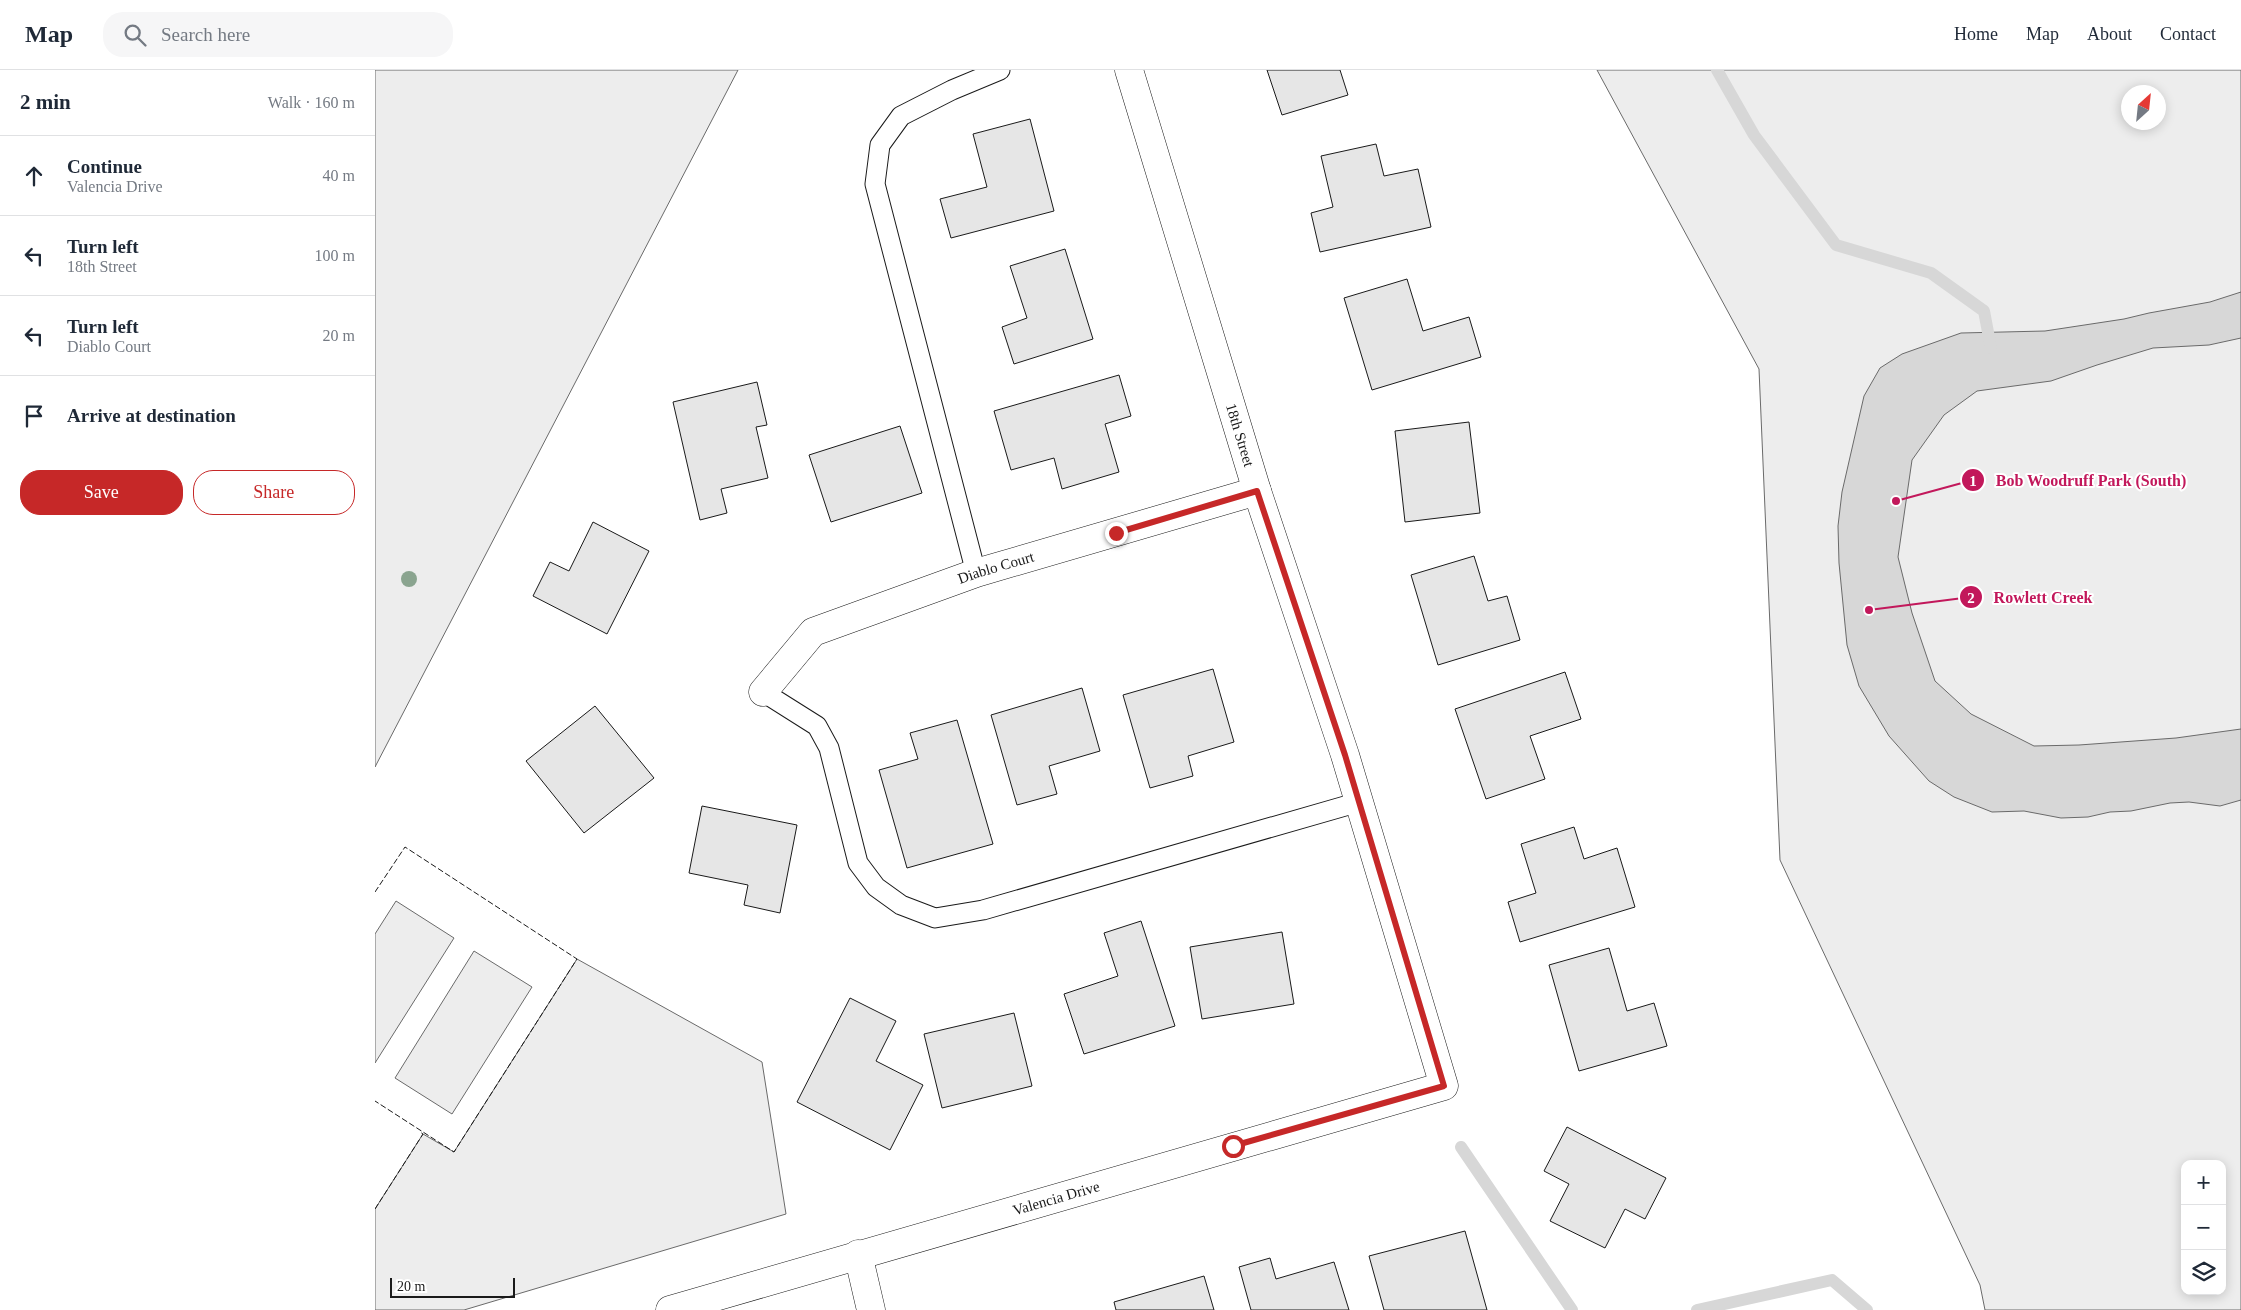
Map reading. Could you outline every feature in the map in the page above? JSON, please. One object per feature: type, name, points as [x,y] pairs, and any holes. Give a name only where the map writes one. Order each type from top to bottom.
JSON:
[{"type":"street","name":"18th Street","points":[[1129,70],[1257,491],[1359,802],[1444,1086]]},
{"type":"street","name":"Diablo Court","points":[[763,692],[813,632],[976,573],[1257,491]]},
{"type":"street","name":"Valencia Drive","points":[[670,1310],[858,1254],[1444,1086]]},
{"type":"street","points":[[858,1254],[871,1310]]},
{"type":"lane","points":[[976,573],[875,184],[880,145],[901,116],[952,90],[1000,70]]},
{"type":"lane","points":[[763,692],[817,726],[829,748],[858,863],[875,887],[901,905],[935,918],[983,910],[1359,802]]},
{"type":"shaded area","points":[[375,70],[738,70],[375,767]]},
{"type":"shaded area","points":[[1597,70],[2241,70],[2241,1310],[1985,1310],[1980,1285],[1780,860],[1759,369]]},
{"type":"shaded area","points":[[2241,292],[2241,338],[2209,345],[2153,348],[2051,381],[1977,391],[1944,415],[1912,460],[1898,557],[1912,613],[1935,681],[1971,714],[2034,746],[2079,745],[2176,738],[2241,729],[2241,800],[2220,806],[2189,802],[2170,803],[2088,817],[2061,818],[2024,811],[1992,812],[1954,797],[1929,781],[1889,736],[1859,686],[1847,645],[1839,563],[1838,526],[1842,492],[1864,396],[1880,368],[1902,354],[1961,333],[2045,331],[2124,319],[2210,302]]},
{"type":"shaded area","points":[[396,901],[454,938],[375,1063],[375,934]]},
{"type":"shaded area","points":[[474,951],[532,987],[452,1114],[395,1078]]},
{"type":"shaded area","points":[[577,959],[762,1062],[786,1214],[464,1310],[375,1310],[375,1209],[423,1134],[454,1152]]},
{"type":"building","points":[[1267,70],[1340,70],[1348,95],[1282,115]]},
{"type":"building","points":[[1030,119],[1054,211],[951,238],[940,199],[987,187],[973,134]]},
{"type":"building","points":[[1376,144],[1384,176],[1418,169],[1431,227],[1320,252],[1311,213],[1333,207],[1321,156]]},
{"type":"building","points":[[1065,249],[1093,339],[1014,364],[1002,327],[1027,318],[1010,266]]},
{"type":"building","points":[[1407,279],[1423,331],[1469,317],[1481,357],[1372,390],[1344,298]]},
{"type":"building","points":[[1119,375],[1131,416],[1105,424],[1119,472],[1062,489],[1054,458],[1011,470],[994,411]]},
{"type":"building","points":[[757,382],[767,425],[756,427],[768,478],[721,489],[727,513],[700,520],[673,402]]},
{"type":"building","points":[[1469,422],[1480,513],[1405,522],[1395,431]]},
{"type":"building","points":[[900,426],[922,493],[831,522],[809,455]]},
{"type":"building","points":[[593,522],[649,551],[607,634],[533,596],[550,562],[569,571]]},
{"type":"building","points":[[1474,556],[1488,601],[1507,596],[1520,640],[1438,665],[1411,575]]},
{"type":"building","points":[[1213,669],[1234,742],[1188,756],[1193,776],[1150,788],[1123,695]]},
{"type":"building","points":[[1565,672],[1581,719],[1530,736],[1545,779],[1486,799],[1455,709]]},
{"type":"building","points":[[1082,688],[1100,751],[1049,766],[1057,794],[1017,805],[991,715]]},
{"type":"building","points":[[595,706],[654,778],[584,833],[526,761]]},
{"type":"building","points":[[957,720],[993,844],[907,868],[879,770],[918,759],[910,733]]},
{"type":"building","points":[[702,806],[797,825],[780,913],[744,905],[748,885],[689,873]]},
{"type":"building","points":[[1574,827],[1584,859],[1617,848],[1635,907],[1520,942],[1508,902],[1536,893],[1521,844]]},
{"type":"building","points":[[1141,921],[1175,1026],[1084,1054],[1064,994],[1118,976],[1104,933]]},
{"type":"building","points":[[1282,932],[1294,1004],[1202,1019],[1190,947]]},
{"type":"building","points":[[1609,948],[1627,1011],[1654,1003],[1667,1046],[1579,1071],[1549,965]]},
{"type":"building","points":[[850,998],[896,1021],[876,1061],[923,1085],[890,1150],[797,1102]]},
{"type":"building","points":[[1014,1013],[1032,1086],[942,1108],[924,1034]]},
{"type":"building","points":[[1567,1127],[1666,1178],[1645,1219],[1625,1209],[1605,1248],[1550,1221],[1569,1184],[1544,1171]]},
{"type":"building","points":[[1465,1231],[1487,1310],[1384,1310],[1369,1256]]},
{"type":"building","points":[[1270,1258],[1276,1279],[1334,1262],[1349,1310],[1251,1310],[1239,1267]]},
{"type":"building","points":[[1204,1276],[1214,1310],[1116,1310],[1114,1302]]},
{"type":"waterway","points":[[1717,70],[1754,135],[1836,245],[1931,273],[1984,311],[1991,348]]},
{"type":"waterway","points":[[1461,1147],[1572,1310]]},
{"type":"waterway","points":[[1697,1310],[1832,1280],[1867,1310]]},
{"type":"fence","points":[[375,892],[405,847],[577,959],[454,1152],[375,1101]]},
{"type":"fence","points":[[375,1209],[423,1134],[420,1132]]},
{"type":"place","name":"Bob Woodruff Park (South)","points":[[1896,501]]},
{"type":"place","name":"Rowlett Creek","points":[[1869,610]]},
{"type":"route","points":[[1116,533],[1257,491],[1345,755],[1444,1086],[1233,1146]]}]
